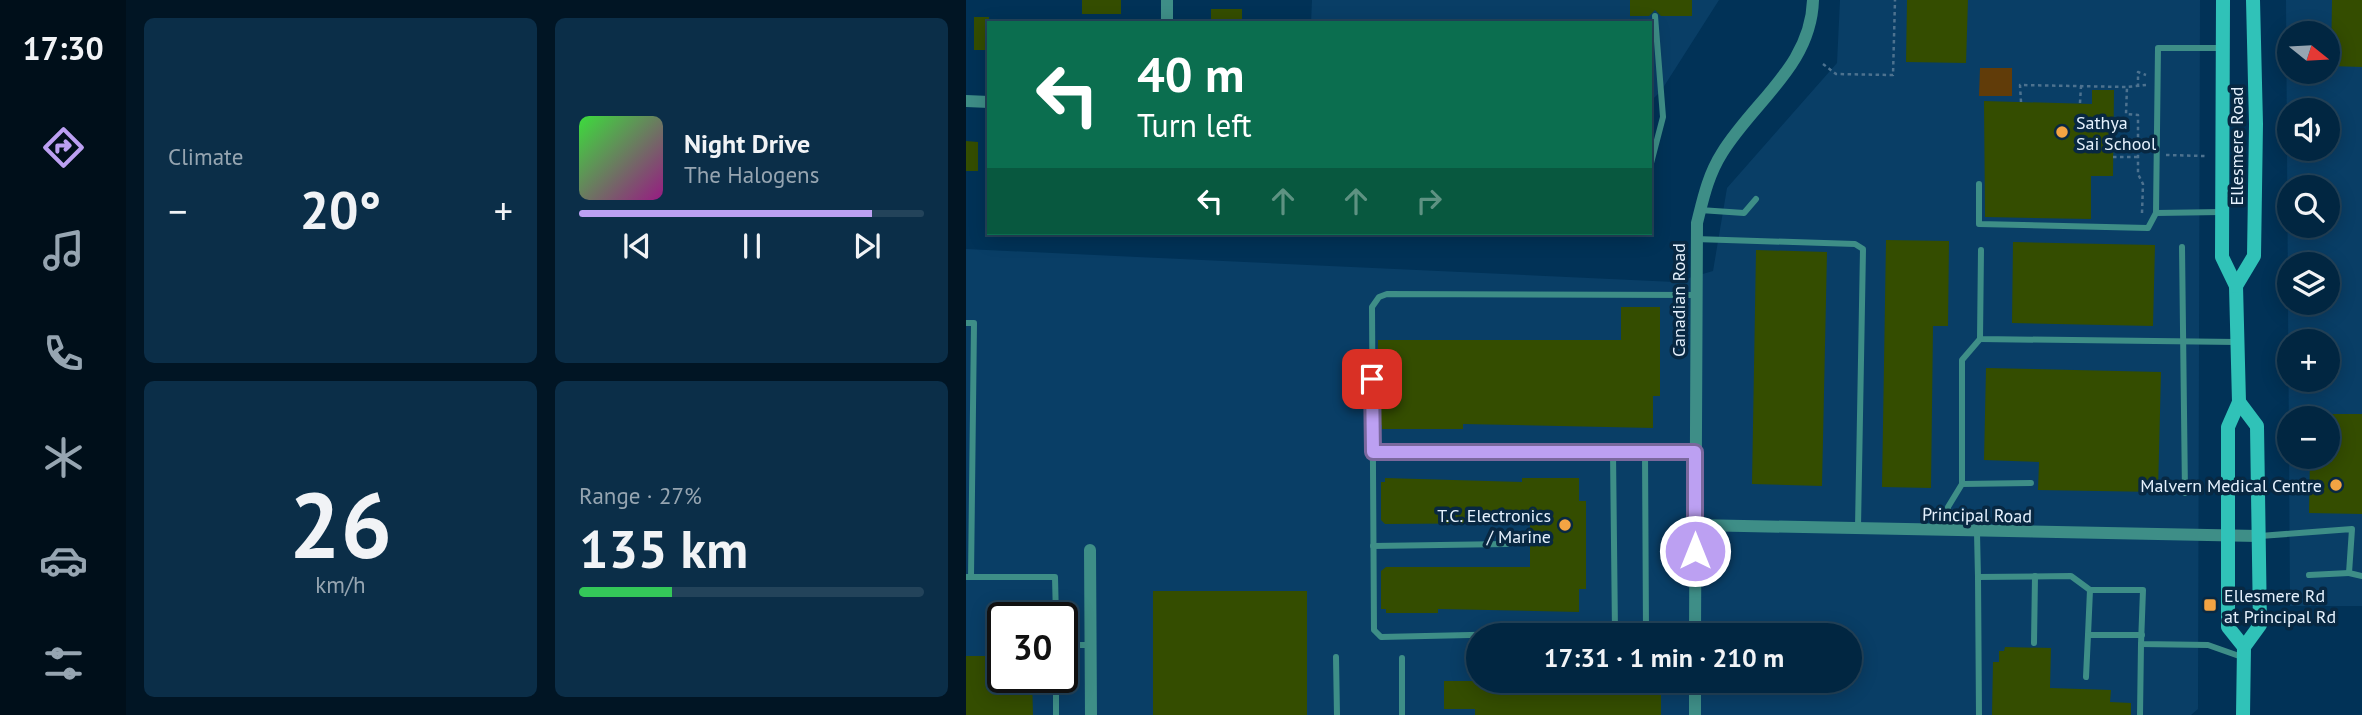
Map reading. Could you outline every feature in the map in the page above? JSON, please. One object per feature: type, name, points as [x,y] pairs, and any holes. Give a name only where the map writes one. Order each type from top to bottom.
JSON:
[{"type":"main road","name":"Ellesmere Road","points":[[2223,0],[2222,257],[2236,286],[2239,402],[2228,427],[2228,627],[2244,652]]},
{"type":"main road","name":"Ellesmere Road","points":[[2236,286],[2254,256],[2256,124],[2253,0]]},
{"type":"main road","name":"Ellesmere Road","points":[[2239,402],[2257,426],[2259,536],[2260,625],[2244,652],[2243,715]]},
{"type":"street","points":[[1167,0],[1167,21]]},
{"type":"street","name":"Canadian Road","points":[[1695,623],[1695,239],[1700,210],[1704,192],[1721,154],[1796,61],[1807,37],[1814,0]]},
{"type":"street","points":[[966,101],[987,102]]},
{"type":"street","name":"Principal Road","points":[[1695,525],[1977,533],[2259,536]]},
{"type":"street","points":[[1090,550],[1091,715]]},
{"type":"street","points":[[1695,693],[1695,715]]},
{"type":"lane","points":[[1652,159],[1663,117],[1655,16]]},
{"type":"lane","points":[[1979,184],[1979,224],[2148,228],[2156,213],[2158,48],[2222,48]]},
{"type":"lane","points":[[1700,210],[1744,214],[1756,199]]},
{"type":"lane","points":[[2156,213],[2221,212]]},
{"type":"lane","points":[[1695,239],[1855,244],[1863,249],[1858,529]]},
{"type":"lane","points":[[2182,247],[2185,493]]},
{"type":"lane","points":[[1947,531],[1948,507],[1962,484],[1962,360],[1980,339],[1981,250]]},
{"type":"lane","points":[[1466,636],[1381,638],[1374,630],[1372,307],[1379,297],[1387,294],[1695,295]]},
{"type":"lane","points":[[966,323],[974,323],[969,577],[1055,577],[1056,602]]},
{"type":"lane","points":[[1980,339],[2237,342]]},
{"type":"lane","points":[[1373,452],[1695,452]]},
{"type":"lane","points":[[1613,453],[1615,623]]},
{"type":"lane","points":[[1645,453],[1646,623]]},
{"type":"lane","points":[[1962,484],[2031,483]]},
{"type":"lane","points":[[2349,573],[2352,529]]},
{"type":"lane","points":[[2259,536],[2362,530]]},
{"type":"lane","points":[[1977,533],[1979,715]]},
{"type":"lane","points":[[1373,546],[1507,544]]},
{"type":"lane","points":[[2309,575],[2349,573],[2362,576]]},
{"type":"lane","points":[[2034,643],[2035,576]]},
{"type":"lane","points":[[1978,577],[2071,576],[2090,590],[2143,590],[2140,715]]},
{"type":"lane","points":[[2086,677],[2090,590]]},
{"type":"lane","points":[[2088,635],[2142,635]]},
{"type":"lane","points":[[2141,644],[2208,645],[2244,652]]},
{"type":"lane","points":[[1078,645],[1090,645]]},
{"type":"lane","points":[[1336,657],[1336,715]]},
{"type":"lane","points":[[1402,659],[1402,715]]},
{"type":"lane","points":[[1056,693],[1056,715]]},
{"type":"path","points":[[1822,64],[1836,74],[1893,75],[1895,0]]},
{"type":"path","points":[[2021,102],[2021,85],[2146,88],[2146,73],[2138,72],[2137,87]]},
{"type":"path","points":[[2081,86],[2081,103]]},
{"type":"path","points":[[2127,87],[2126,114],[2138,115],[2138,174],[2143,184],[2142,217]]},
{"type":"path","points":[[2163,155],[2205,156]]},
{"type":"path","points":[[2113,157],[2138,157]]},
{"type":"shaded area","points":[[1312,0],[1719,0],[1661,91],[1652,100],[1652,21],[1311,21]]},
{"type":"shaded area","points":[[1840,0],[2200,0],[2198,709],[2191,715],[966,715],[966,249],[1675,282],[1713,271],[1727,188],[1837,63]]},
{"type":"shaded area","points":[[2286,0],[2362,0],[2362,606],[2290,606],[2289,469],[2340,469],[2340,406],[2289,406],[2289,392],[2340,392],[2340,329],[2288,329],[2288,315],[2340,315],[2340,252],[2288,252],[2288,238],[2340,238],[2340,175],[2287,175],[2287,161],[2340,161],[2340,98],[2287,98],[2287,84],[2340,84],[2340,21],[2286,21]]},
{"type":"shaded area","points":[[1980,68],[2012,68],[2012,96],[1979,96]]},
{"type":"building","points":[[1082,0],[1121,0],[1121,14],[1082,14]]},
{"type":"building","points":[[1630,0],[1692,0],[1692,16],[1661,16],[1655,10],[1649,16],[1630,16]]},
{"type":"building","points":[[1907,0],[1968,0],[1966,63],[1906,62]]},
{"type":"building","points":[[2332,0],[2362,0],[2362,67],[2340,66],[2340,21],[2332,21]]},
{"type":"building","points":[[1211,9],[1242,9],[1242,21],[1211,21]]},
{"type":"building","points":[[974,17],[989,17],[987,50],[974,50]]},
{"type":"building","points":[[2092,90],[2114,90],[2113,176],[2091,176],[2091,219],[1985,217],[1984,101],[2092,104]]},
{"type":"building","points":[[966,141],[978,142],[978,171],[966,171]]},
{"type":"building","points":[[1886,240],[1949,241],[1948,326],[1933,326],[1931,488],[1882,487]]},
{"type":"building","points":[[2013,242],[2155,245],[2153,326],[2012,323]]},
{"type":"building","points":[[1756,250],[1827,252],[1822,486],[1752,484]]},
{"type":"building","points":[[1621,307],[1660,307],[1660,396],[1653,396],[1653,428],[1463,424],[1463,429],[1382,429],[1382,425],[1378,425],[1378,340],[1621,340]]},
{"type":"building","points":[[1986,368],[2161,372],[2158,492],[2038,490],[2039,462],[1984,460]]},
{"type":"building","name":"Malvern Medical Centre","points":[[2340,414],[2362,414],[2362,514],[2309,513],[2310,469],[2340,469]]},
{"type":"building","points":[[1385,478],[1522,482],[1522,478],[1579,478],[1579,501],[1586,501],[1586,589],[1579,589],[1579,612],[1438,609],[1438,613],[1386,613],[1386,609],[1381,609],[1381,571],[1386,567],[1530,567],[1530,523],[1385,524],[1381,520],[1381,482],[1385,482]]},
{"type":"building","points":[[1153,591],[1307,591],[1307,715],[1153,715]]},
{"type":"building","points":[[2005,647],[2051,648],[2050,688],[2111,690],[2110,702],[2131,703],[2131,715],[1992,715],[1993,662],[1999,662],[1999,651],[2004,651]]},
{"type":"building","points":[[966,656],[987,656],[987,693],[1032,693],[1033,715],[966,715]]},
{"type":"building","points":[[1444,681],[1466,681],[1466,693],[1661,693],[1661,715],[1475,715],[1475,709],[1444,709]]},
{"type":"place","name":"Sathya Sai School","points":[[2062,132]]},
{"type":"place","name":"Malvern Medical Centre","points":[[2336,485]]},
{"type":"place","name":"T.C. Electronics / Marine","points":[[1565,525]]},
{"type":"place","name":"Ellesmere Rd at Principal Rd","points":[[2210,605]]},
{"type":"route","points":[[1372,379],[1373,452],[1695,452],[1695,551]]}]
